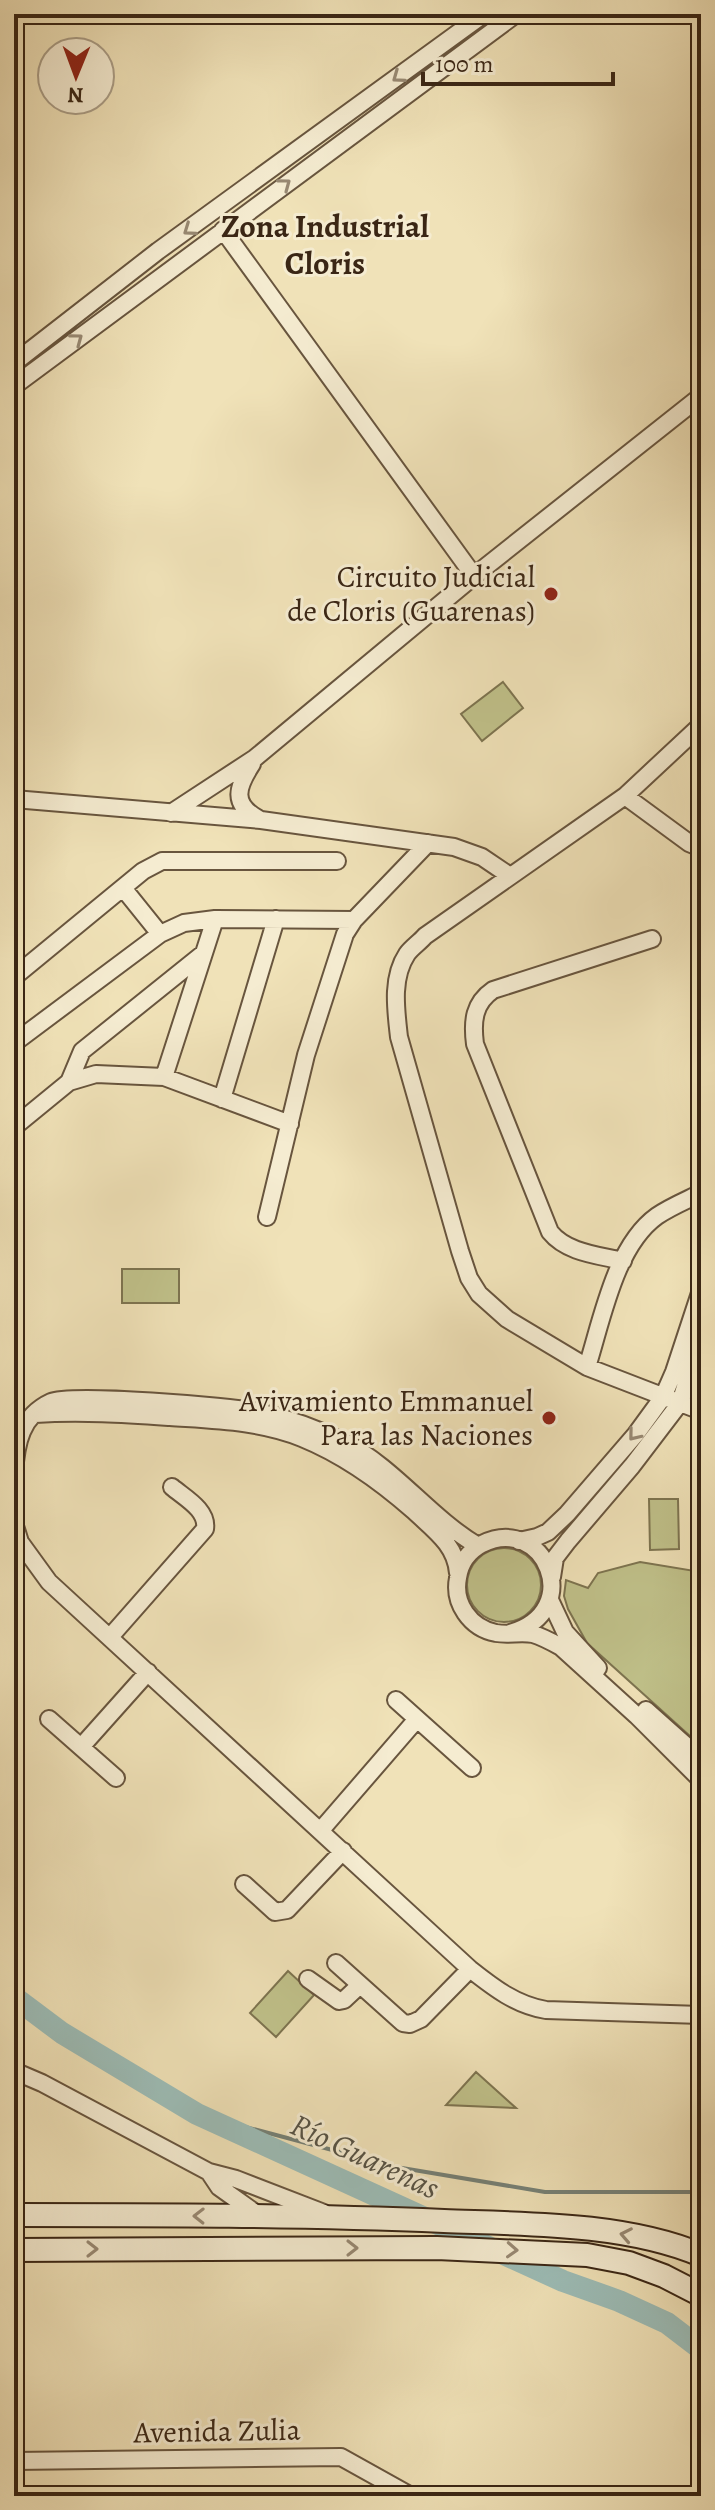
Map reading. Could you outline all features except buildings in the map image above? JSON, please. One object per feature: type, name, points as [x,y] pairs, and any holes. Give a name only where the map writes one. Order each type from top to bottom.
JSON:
[{"type":"main road","points":[[14,2215],[361,2218],[505,2223],[591,2229],[646,2239],[701,2255]]},
{"type":"main road","points":[[14,2250],[437,2248],[587,2255],[629,2263],[701,2295]]},
{"type":"street","points":[[14,363],[158,251],[484,14]]},
{"type":"street","points":[[14,386],[516,14]]},
{"type":"street","points":[[223,230],[474,576]]},
{"type":"street","points":[[171,813],[255,758],[474,576],[701,396]]},
{"type":"street","points":[[701,725],[625,796],[425,936],[407,954],[397,977],[396,1008],[399,1037],[469,1278],[479,1294],[507,1319],[587,1367],[701,1411]]},
{"type":"street","points":[[255,758],[241,781],[240,802],[247,813],[261,820]]},
{"type":"street","points":[[625,796],[689,843],[701,848]]},
{"type":"street","points":[[14,799],[261,820],[454,847],[482,857],[510,876]]},
{"type":"street","points":[[267,1217],[311,1040],[345,934],[354,920],[428,843]]},
{"type":"street","points":[[14,977],[143,871],[162,861],[337,861]]},
{"type":"street","points":[[123,888],[160,934]]},
{"type":"street","points":[[14,1043],[160,934],[184,923],[215,919],[354,920]]},
{"type":"street","points":[[164,1077],[215,919]]},
{"type":"street","points":[[222,1099],[276,919]]},
{"type":"street","points":[[623,1261],[571,1248],[550,1232],[475,1044],[474,1016],[477,1005],[493,990],[652,939]]},
{"type":"street","points":[[69,1082],[82,1051],[204,953]]},
{"type":"street","points":[[14,1127],[69,1082],[96,1074],[164,1077],[290,1124]]},
{"type":"street","points":[[587,1367],[630,1246],[657,1217],[701,1193]]},
{"type":"street","points":[[519,1541],[548,1532],[567,1514],[636,1434],[663,1397],[701,1290]]},
{"type":"street","points":[[510,1633],[536,1622],[545,1612],[550,1600],[555,1558],[680,1403],[701,1335]]},
{"type":"street","points":[[14,1473],[16,1446],[22,1428],[34,1414],[53,1401],[73,1398],[254,1411],[311,1427],[368,1456],[478,1546]]},
{"type":"street","points":[[34,1414],[80,1411],[219,1420],[302,1438],[373,1476],[450,1546],[457,1559],[458,1598],[471,1620],[496,1633],[531,1634],[561,1647],[701,1780]]},
{"type":"street","points":[[110,1637],[205,1529],[207,1521],[203,1513],[172,1487]]},
{"type":"street","points":[[14,1523],[20,1542],[49,1582],[470,1969],[497,1990],[531,2007],[546,2010],[701,2015]]},
{"type":"street","points":[[458,1573],[463,1562],[478,1546],[505,1538],[532,1546],[541,1555],[552,1577]]},
{"type":"street","points":[[550,1600],[565,1632],[581,1650],[701,1759]]},
{"type":"street","points":[[81,1747],[148,1672]]},
{"type":"street","points":[[396,1700],[472,1768]]},
{"type":"street","points":[[49,1719],[116,1778]]},
{"type":"street","points":[[321,1830],[417,1719]]},
{"type":"street","points":[[244,1884],[280,1913],[287,1910],[343,1851]]},
{"type":"street","points":[[336,1963],[403,2023],[410,2024],[421,2019],[470,1969]]},
{"type":"street","points":[[308,1979],[339,2001],[360,1985]]},
{"type":"street","points":[[14,2071],[209,2172],[258,2186],[334,2218]]},
{"type":"street","points":[[209,2172],[219,2187],[261,2217]]},
{"type":"street","name":"Avenida Zulia","points":[[14,2461],[341,2457],[411,2496]]},
{"type":"green space","points":[[503,682],[523,708],[482,741],[461,714]]},
{"type":"green space","points":[[122,1269],[179,1269],[179,1303],[122,1303]]},
{"type":"green space","points":[[649,1499],[678,1499],[679,1549],[650,1550]]},
{"type":"green space","points":[[504,1548],[525,1554],[535,1564],[541,1585],[535,1606],[525,1616],[504,1622],[483,1616],[473,1606],[467,1585],[473,1564],[483,1554]]},
{"type":"green space","points":[[640,1562],[701,1572],[701,1746],[587,1643],[568,1609],[564,1596],[566,1580],[588,1588],[598,1573]]},
{"type":"green space","points":[[288,1971],[314,1995],[276,2037],[250,2013]]},
{"type":"green space","points":[[476,2072],[516,2108],[446,2105]]},
{"type":"waterway","name":"Río Guarenas","points":[[14,1997],[62,2033],[197,2114],[563,2281],[619,2301],[667,2323],[701,2349]]},
{"type":"waterway","points":[[197,2114],[396,2167],[545,2192],[701,2192]]},
{"type":"place","name":"Circuito Judicial de Cloris (Guarenas)","points":[[551,594]]},
{"type":"place","name":"Avivamiento Emmanuel Para las Naciones","points":[[549,1418]]},
{"type":"district","name":"Zona Industrial Cloris","points":[[325,244]]}]
